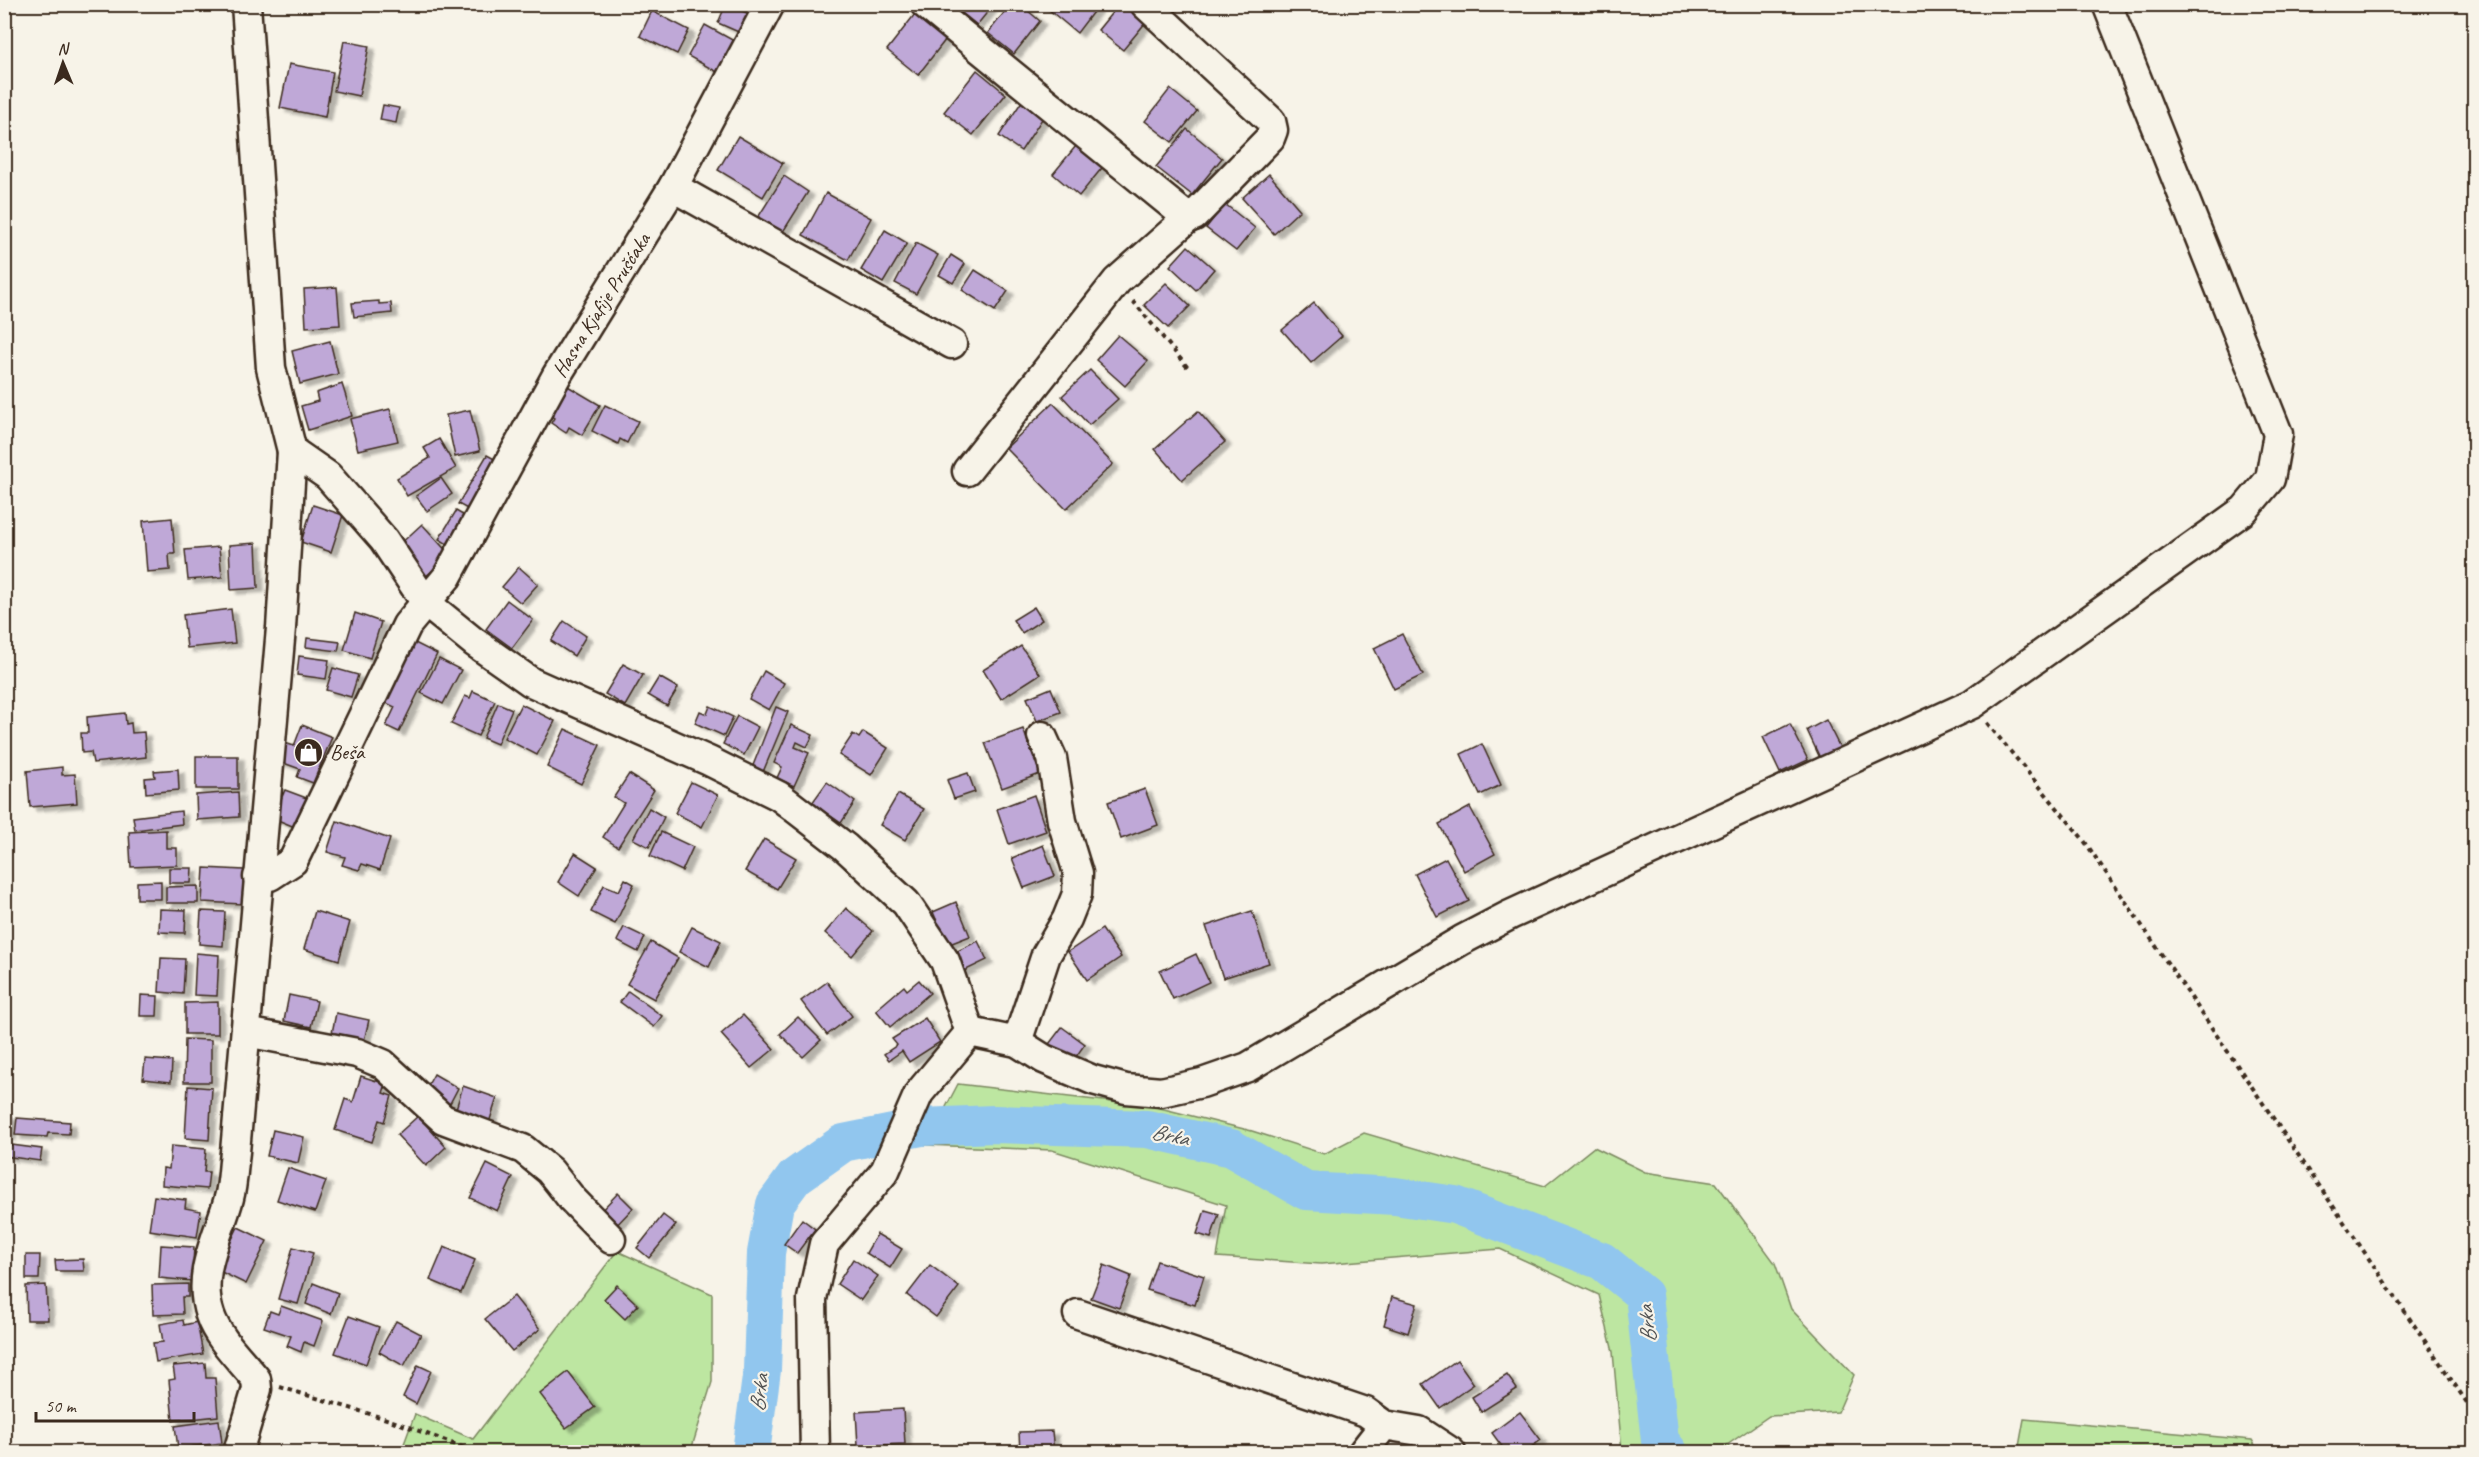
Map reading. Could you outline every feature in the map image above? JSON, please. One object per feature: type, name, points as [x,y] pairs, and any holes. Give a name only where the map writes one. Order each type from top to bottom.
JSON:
[{"type":"street","points":[[238,1452],[257,1389],[256,1379],[218,1331],[207,1298],[206,1265],[230,1196],[281,628],[292,451],[271,368],[246,4]]},
{"type":"street","name":"Hasna Kjafije Prušćaka","points":[[258,877],[270,876],[293,861],[407,625],[447,577],[557,375],[673,187],[770,4]]},
{"type":"street","points":[[925,4],[1188,218]]},
{"type":"street","points":[[967,471],[1117,282],[1188,218],[1194,216],[1270,138],[1273,130],[1271,121],[1145,4]]},
{"type":"street","points":[[970,1032],[1017,1042],[1054,1063],[1093,1080],[1126,1089],[1161,1092],[1202,1083],[1248,1068],[1461,940],[1510,915],[1972,704],[2244,510],[2270,479],[2278,434],[2108,4]]},
{"type":"street","points":[[673,187],[952,344]]},
{"type":"street","points":[[292,451],[328,476],[384,540],[426,603],[531,682],[709,761],[779,796],[845,847],[906,903],[945,961],[963,1006],[970,1032]]},
{"type":"street","points":[[1017,1042],[1046,955],[1067,919],[1077,894],[1078,873],[1062,821],[1052,758],[1042,736]]},
{"type":"street","points":[[246,1032],[357,1053],[383,1064],[443,1119],[523,1149],[550,1171],[572,1199],[611,1239]]},
{"type":"street","points":[[815,1452],[812,1299],[824,1244],[885,1171],[920,1093],[970,1032]]},
{"type":"street","points":[[1078,1314],[1366,1412],[1384,1425],[1419,1431],[1451,1452]]},
{"type":"street","points":[[1363,1452],[1384,1425]]},
{"type":"path","points":[[1117,282],[1188,368]]},
{"type":"path","points":[[1972,704],[2083,839],[2475,1413]]},
{"type":"path","points":[[256,1379],[390,1420],[475,1452]]},
{"type":"green space","points":[[958,1084],[1156,1107],[1252,1131],[1324,1154],[1364,1133],[1545,1186],[1594,1147],[1645,1172],[1716,1183],[1775,1263],[1791,1309],[1854,1375],[1838,1412],[1769,1416],[1727,1445],[1734,1452],[1622,1452],[1613,1352],[1599,1295],[1500,1249],[1321,1264],[1217,1257],[1226,1205],[1052,1150],[926,1145]]},
{"type":"green space","points":[[617,1251],[712,1294],[712,1382],[692,1447],[697,1452],[401,1452],[415,1414],[473,1439]]},
{"type":"green space","points":[[2024,1419],[2252,1440],[2259,1452],[2018,1452]]},
{"type":"building","points":[[726,4],[752,15],[743,34],[718,23]]},
{"type":"building","points":[[951,4],[994,4],[977,25]]},
{"type":"building","points":[[1011,4],[1020,4],[1040,21],[1014,54],[988,33]]},
{"type":"building","points":[[1042,4],[1099,4],[1077,33]]},
{"type":"building","points":[[1119,4],[1123,4],[1146,22],[1123,50],[1098,30]]},
{"type":"building","points":[[652,11],[689,30],[677,54],[640,36]]},
{"type":"building","points":[[915,14],[946,39],[918,75],[887,50]]},
{"type":"building","points":[[705,25],[736,42],[719,73],[688,56]]},
{"type":"building","points":[[344,41],[369,46],[359,96],[334,91]]},
{"type":"building","points":[[289,64],[333,72],[325,117],[280,108]]},
{"type":"building","points":[[977,70],[1006,94],[973,135],[944,112]]},
{"type":"building","points":[[1170,89],[1197,111],[1172,142],[1145,121]]},
{"type":"building","points":[[1022,101],[1044,116],[1021,151],[999,136]]},
{"type":"building","points":[[383,105],[399,108],[396,123],[380,120]]},
{"type":"building","points":[[1187,129],[1222,158],[1192,195],[1156,167]]},
{"type":"building","points":[[738,136],[783,163],[763,197],[718,170]]},
{"type":"building","points":[[1080,141],[1106,163],[1079,196],[1053,174]]},
{"type":"building","points":[[1269,174],[1300,210],[1274,234],[1242,198]]},
{"type":"building","points":[[784,176],[808,192],[781,235],[757,219]]},
{"type":"building","points":[[826,193],[871,218],[848,260],[803,235]]},
{"type":"building","points":[[1225,204],[1255,228],[1236,251],[1206,228]]},
{"type":"building","points":[[885,230],[907,243],[883,283],[861,270]]},
{"type":"building","points":[[916,243],[938,255],[916,294],[895,283]]},
{"type":"building","points":[[1188,246],[1214,269],[1196,290],[1170,266]]},
{"type":"building","points":[[951,255],[965,264],[953,283],[939,275]]},
{"type":"building","points":[[975,270],[1008,291],[995,311],[962,290]]},
{"type":"building","points":[[1166,283],[1190,306],[1168,328],[1144,305]]},
{"type":"building","points":[[337,287],[340,325],[306,327],[304,289]]},
{"type":"building","points":[[379,301],[379,304],[391,303],[392,313],[354,317],[352,303]]},
{"type":"building","points":[[1314,303],[1342,336],[1311,363],[1282,330]]},
{"type":"building","points":[[1118,335],[1148,361],[1125,386],[1096,360]]},
{"type":"building","points":[[330,341],[338,374],[300,384],[292,351]]},
{"type":"building","points":[[1090,370],[1118,399],[1089,425],[1062,396]]},
{"type":"building","points":[[342,384],[352,416],[308,430],[301,406],[318,401],[316,393]]},
{"type":"building","points":[[566,385],[600,405],[582,435],[569,427],[566,433],[551,423],[554,418],[548,414]]},
{"type":"building","points":[[1053,403],[1113,464],[1066,509],[1006,448]]},
{"type":"building","points":[[605,405],[638,421],[627,443],[620,439],[618,444],[592,431]]},
{"type":"building","points":[[390,409],[398,441],[358,450],[350,419]]},
{"type":"building","points":[[470,410],[480,451],[455,457],[446,415]]},
{"type":"building","points":[[1198,411],[1225,442],[1182,480],[1155,449]]},
{"type":"building","points":[[439,439],[456,468],[407,496],[397,478],[430,458],[424,448]]},
{"type":"building","points":[[487,455],[502,463],[473,512],[458,504]]},
{"type":"building","points":[[441,478],[452,494],[427,511],[416,496]]},
{"type":"building","points":[[313,505],[343,515],[331,552],[301,542]]},
{"type":"building","points":[[456,511],[468,518],[451,546],[439,539]]},
{"type":"building","points":[[172,518],[175,554],[169,554],[170,570],[147,572],[143,521]]},
{"type":"building","points":[[422,524],[450,555],[425,577],[398,546]]},
{"type":"building","points":[[256,543],[258,588],[231,590],[229,545]]},
{"type":"building","points":[[219,547],[222,577],[188,580],[185,550]]},
{"type":"building","points":[[519,567],[538,584],[521,603],[502,587]]},
{"type":"building","points":[[507,600],[533,620],[512,648],[486,629]]},
{"type":"building","points":[[1034,607],[1042,620],[1022,633],[1013,620]]},
{"type":"building","points":[[231,609],[235,643],[187,648],[183,615]]},
{"type":"building","points":[[355,613],[381,622],[370,658],[344,650]]},
{"type":"building","points":[[564,621],[586,636],[574,656],[551,641]]},
{"type":"building","points":[[1402,634],[1423,675],[1394,689],[1374,648]]},
{"type":"building","points":[[307,638],[340,642],[338,651],[306,647]]},
{"type":"building","points":[[411,641],[437,654],[399,732],[386,726],[395,707],[382,701]]},
{"type":"building","points":[[1021,646],[1040,674],[1001,699],[983,670]]},
{"type":"building","points":[[299,656],[329,660],[326,679],[297,675]]},
{"type":"building","points":[[439,659],[461,670],[443,704],[421,693]]},
{"type":"building","points":[[623,664],[643,675],[625,706],[605,694]]},
{"type":"building","points":[[333,668],[358,675],[351,697],[326,690]]},
{"type":"building","points":[[764,671],[784,683],[769,710],[749,699]]},
{"type":"building","points":[[659,677],[678,688],[667,706],[648,695]]},
{"type":"building","points":[[1051,688],[1061,712],[1037,721],[1027,698]]},
{"type":"building","points":[[473,691],[495,701],[478,736],[451,724],[465,696],[470,698]]},
{"type":"building","points":[[498,703],[512,709],[497,744],[483,738]]},
{"type":"building","points":[[521,704],[555,721],[537,755],[504,738]]},
{"type":"building","points":[[710,706],[733,717],[724,736],[695,723],[700,711],[707,714]]},
{"type":"building","points":[[776,707],[788,712],[763,772],[752,768]]},
{"type":"building","points":[[125,713],[126,724],[131,723],[132,733],[144,732],[146,757],[93,763],[91,752],[82,753],[81,733],[88,733],[87,717]]},
{"type":"building","points":[[737,716],[758,727],[744,755],[723,744]]},
{"type":"building","points":[[1826,720],[1840,748],[1820,758],[1807,730]]},
{"type":"building","points":[[1790,724],[1808,760],[1780,773],[1763,737]]},
{"type":"building","points":[[302,725],[332,737],[313,783],[297,777],[300,769],[278,761],[285,743],[294,746]]},
{"type":"building","points":[[791,725],[813,735],[807,747],[797,742],[795,747],[809,753],[794,786],[777,778],[782,767],[774,763]]},
{"type":"building","points":[[565,729],[600,745],[581,784],[547,767]]},
{"type":"building","points":[[1023,729],[1040,774],[1002,788],[985,743]]},
{"type":"building","points":[[863,732],[888,748],[871,775],[839,755],[853,734],[859,738]]},
{"type":"building","points":[[1482,744],[1501,785],[1480,795],[1461,754]]},
{"type":"building","points":[[196,756],[238,756],[238,789],[196,789]]},
{"type":"building","points":[[62,767],[62,775],[75,774],[77,803],[30,807],[27,771]]},
{"type":"building","points":[[178,769],[179,790],[146,793],[145,778],[155,777],[154,771]]},
{"type":"building","points":[[968,773],[975,792],[954,799],[947,780]]},
{"type":"building","points":[[629,774],[654,790],[618,847],[603,837],[624,803],[614,797]]},
{"type":"building","points":[[691,782],[718,795],[702,827],[675,813]]},
{"type":"building","points":[[827,782],[855,802],[841,823],[812,803]]},
{"type":"building","points":[[1145,789],[1158,825],[1121,839],[1108,802]]},
{"type":"building","points":[[285,790],[309,799],[297,828],[273,818]]},
{"type":"building","points":[[238,792],[239,817],[197,820],[196,795]]},
{"type":"building","points":[[898,794],[924,809],[905,840],[880,825]]},
{"type":"building","points":[[1034,795],[1046,831],[1009,844],[997,809]]},
{"type":"building","points":[[1470,807],[1495,854],[1464,871],[1439,824]]},
{"type":"building","points":[[649,808],[664,817],[649,847],[633,839]]},
{"type":"building","points":[[181,811],[182,824],[135,830],[133,817]]},
{"type":"building","points":[[337,821],[390,839],[380,870],[362,864],[359,870],[342,865],[345,857],[327,852]]},
{"type":"building","points":[[166,830],[166,848],[177,848],[177,865],[131,867],[129,832]]},
{"type":"building","points":[[661,832],[693,847],[682,871],[650,856]]},
{"type":"building","points":[[764,839],[796,858],[777,889],[745,871]]},
{"type":"building","points":[[1043,845],[1055,876],[1024,888],[1012,858]]},
{"type":"building","points":[[575,853],[597,867],[579,896],[558,882]]},
{"type":"building","points":[[1446,858],[1469,901],[1437,917],[1415,874]]},
{"type":"building","points":[[169,868],[192,868],[191,883],[169,883]]},
{"type":"building","points":[[204,868],[244,870],[242,904],[202,902]]},
{"type":"building","points":[[625,879],[634,884],[615,924],[591,912],[604,885],[619,891]]},
{"type":"building","points":[[161,881],[161,899],[137,899],[137,882]]},
{"type":"building","points":[[198,886],[198,903],[166,903],[166,887]]},
{"type":"building","points":[[956,902],[970,936],[947,945],[933,912]]},
{"type":"building","points":[[846,908],[873,931],[852,956],[825,933]]},
{"type":"building","points":[[160,909],[186,910],[185,933],[159,932]]},
{"type":"building","points":[[201,911],[225,912],[223,946],[199,944]]},
{"type":"building","points":[[315,911],[350,922],[339,960],[304,949]]},
{"type":"building","points":[[1252,911],[1269,963],[1223,978],[1206,926]]},
{"type":"building","points":[[624,927],[645,937],[638,952],[617,941]]},
{"type":"building","points":[[692,927],[721,941],[709,967],[679,952]]},
{"type":"building","points":[[1102,929],[1121,957],[1087,980],[1068,952]]},
{"type":"building","points":[[978,941],[987,960],[960,973],[951,954]]},
{"type":"building","points":[[651,942],[678,958],[654,999],[627,984]]},
{"type":"building","points":[[196,953],[219,955],[217,996],[194,995]]},
{"type":"building","points":[[1196,954],[1209,982],[1173,999],[1160,971]]},
{"type":"building","points":[[161,958],[185,959],[183,994],[159,992]]},
{"type":"building","points":[[919,980],[930,993],[890,1027],[876,1010],[904,986],[907,990]]},
{"type":"building","points":[[827,982],[852,1016],[827,1035],[801,1001]]},
{"type":"building","points":[[628,991],[662,1016],[654,1027],[620,1002]]},
{"type":"building","points":[[141,995],[158,996],[157,1016],[140,1016]]},
{"type":"building","points":[[289,995],[317,1001],[311,1027],[284,1021]]},
{"type":"building","points":[[218,1002],[218,1034],[185,1034],[185,1003]]},
{"type":"building","points":[[336,1013],[369,1020],[363,1045],[331,1038]]},
{"type":"building","points":[[743,1015],[774,1049],[751,1068],[721,1034]]},
{"type":"building","points":[[798,1017],[821,1040],[803,1057],[780,1034]]},
{"type":"building","points":[[925,1018],[940,1042],[909,1062],[902,1051],[889,1060],[884,1054],[897,1045],[892,1039]]},
{"type":"building","points":[[1062,1027],[1085,1044],[1070,1065],[1046,1048]]},
{"type":"building","points":[[185,1039],[211,1040],[211,1082],[184,1082]]},
{"type":"building","points":[[145,1059],[172,1061],[171,1082],[143,1079]]},
{"type":"building","points":[[434,1074],[458,1088],[446,1111],[421,1098]]},
{"type":"building","points":[[361,1076],[386,1084],[383,1093],[392,1096],[384,1122],[379,1120],[372,1142],[335,1130],[345,1099],[353,1102]]},
{"type":"building","points":[[188,1086],[212,1088],[209,1140],[185,1138]]},
{"type":"building","points":[[463,1086],[497,1098],[488,1126],[454,1115]]},
{"type":"building","points":[[4,1115],[12,1116],[10,1136],[4,1136]]},
{"type":"building","points":[[418,1116],[446,1147],[426,1166],[397,1135]]},
{"type":"building","points":[[17,1118],[70,1122],[69,1134],[48,1133],[47,1137],[15,1135]]},
{"type":"building","points":[[273,1130],[304,1137],[298,1163],[267,1156]]},
{"type":"building","points":[[4,1144],[42,1149],[40,1161],[4,1156]]},
{"type":"building","points":[[171,1146],[206,1149],[204,1172],[209,1172],[207,1189],[162,1185],[163,1168],[169,1169]]},
{"type":"building","points":[[487,1164],[513,1177],[497,1211],[470,1198]]},
{"type":"building","points":[[288,1168],[326,1181],[315,1212],[277,1200]]},
{"type":"building","points":[[618,1193],[633,1208],[613,1229],[598,1214]]},
{"type":"building","points":[[154,1196],[186,1200],[185,1208],[201,1211],[197,1237],[149,1230]]},
{"type":"building","points":[[1205,1210],[1219,1214],[1211,1238],[1197,1234]]},
{"type":"building","points":[[663,1215],[676,1225],[649,1258],[637,1248]]},
{"type":"building","points":[[802,1219],[815,1229],[797,1253],[784,1244]]},
{"type":"building","points":[[238,1227],[267,1241],[246,1284],[217,1270]]},
{"type":"building","points":[[877,1234],[902,1249],[890,1268],[866,1253]]},
{"type":"building","points":[[161,1245],[194,1247],[192,1281],[159,1278]]},
{"type":"building","points":[[293,1247],[313,1253],[298,1304],[278,1299]]},
{"type":"building","points":[[444,1247],[475,1260],[461,1293],[430,1280]]},
{"type":"building","points":[[26,1255],[40,1255],[39,1279],[26,1279]]},
{"type":"building","points":[[83,1259],[84,1271],[56,1271],[55,1260]]},
{"type":"building","points":[[853,1259],[878,1276],[861,1300],[837,1284]]},
{"type":"building","points":[[1157,1261],[1204,1276],[1195,1305],[1147,1290]]},
{"type":"building","points":[[930,1265],[959,1287],[936,1317],[907,1295]]},
{"type":"building","points":[[1104,1265],[1131,1276],[1119,1308],[1091,1298]]},
{"type":"building","points":[[313,1283],[338,1293],[331,1314],[306,1304]]},
{"type":"building","points":[[188,1284],[188,1297],[182,1297],[183,1314],[153,1315],[152,1285]]},
{"type":"building","points":[[46,1285],[48,1320],[27,1320],[26,1286]]},
{"type":"building","points":[[617,1285],[638,1305],[625,1319],[604,1299]]},
{"type":"building","points":[[514,1296],[540,1329],[512,1351],[485,1319]]},
{"type":"building","points":[[1392,1297],[1417,1304],[1408,1333],[1384,1325]]},
{"type":"building","points":[[281,1306],[323,1321],[314,1346],[304,1342],[301,1352],[287,1346],[291,1336],[264,1327],[270,1311],[278,1314]]},
{"type":"building","points":[[349,1316],[379,1327],[366,1364],[335,1353]]},
{"type":"building","points":[[183,1320],[184,1325],[197,1322],[203,1354],[156,1362],[153,1343],[163,1342],[160,1324]]},
{"type":"building","points":[[396,1321],[421,1334],[404,1366],[379,1352]]},
{"type":"building","points":[[1457,1360],[1474,1384],[1440,1408],[1423,1384]]},
{"type":"building","points":[[205,1363],[206,1378],[215,1378],[218,1416],[173,1421],[169,1380],[175,1379],[173,1366]]},
{"type":"building","points":[[418,1365],[431,1371],[416,1404],[403,1397]]},
{"type":"building","points":[[568,1372],[595,1407],[566,1428],[540,1394]]},
{"type":"building","points":[[1507,1375],[1517,1389],[1481,1412],[1472,1397]]},
{"type":"building","points":[[903,1409],[905,1444],[858,1446],[856,1412]]},
{"type":"building","points":[[1520,1412],[1541,1440],[1524,1452],[1506,1452],[1492,1433]]},
{"type":"building","points":[[219,1420],[222,1443],[178,1448],[175,1426]]},
{"type":"building","points":[[1052,1431],[1054,1452],[1020,1452],[1019,1432]]},
{"type":"waterway","name":"Brka","points":[[751,1452],[762,1370],[766,1253],[775,1204],[795,1177],[843,1143],[922,1127],[994,1124],[1147,1129],[1231,1148],[1306,1191],[1395,1196],[1455,1205],[1602,1261],[1644,1295],[1660,1441],[1669,1452]]},
{"type":"place","name":"Beša","points":[[309,752]]}]
